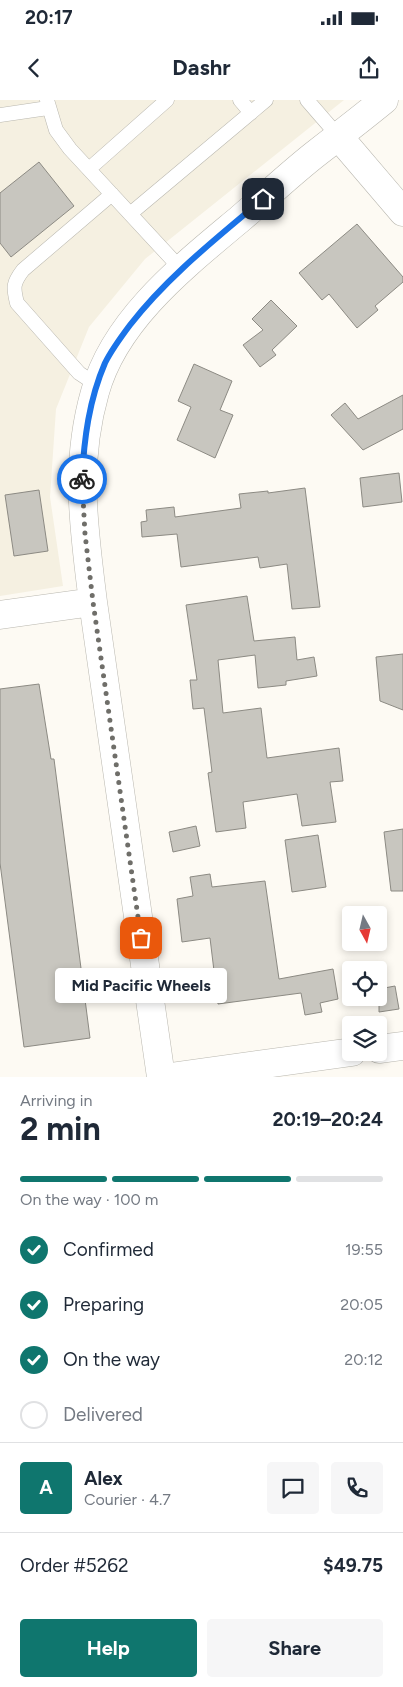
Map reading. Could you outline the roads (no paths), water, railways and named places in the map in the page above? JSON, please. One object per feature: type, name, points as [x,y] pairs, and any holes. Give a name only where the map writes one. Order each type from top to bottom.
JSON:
[{"type":"street","points":[[161,1077],[93,602],[85,534],[82,483],[88,420],[97,385],[106,363],[115,345],[137,316],[181,269],[318,152],[384,100]]},
{"type":"street","points":[[339,137],[403,212]]},
{"type":"street","points":[[0,615],[93,602]]},
{"type":"street","points":[[387,1048],[403,1046]]},
{"type":"street","points":[[170,1077],[342,1053]]},
{"type":"lane","points":[[89,169],[167,100]]},
{"type":"lane","points":[[240,100],[251,113]]},
{"type":"lane","points":[[130,214],[266,100]]},
{"type":"lane","points":[[307,100],[339,137]]},
{"type":"lane","points":[[0,115],[48,104],[56,130],[70,149],[181,269]]},
{"type":"lane","points":[[97,385],[79,373],[17,303],[14,290],[15,280],[23,270],[112,194]]},
{"type":"place","name":"Mid Pacific Wheels","points":[[141,938]]}]
